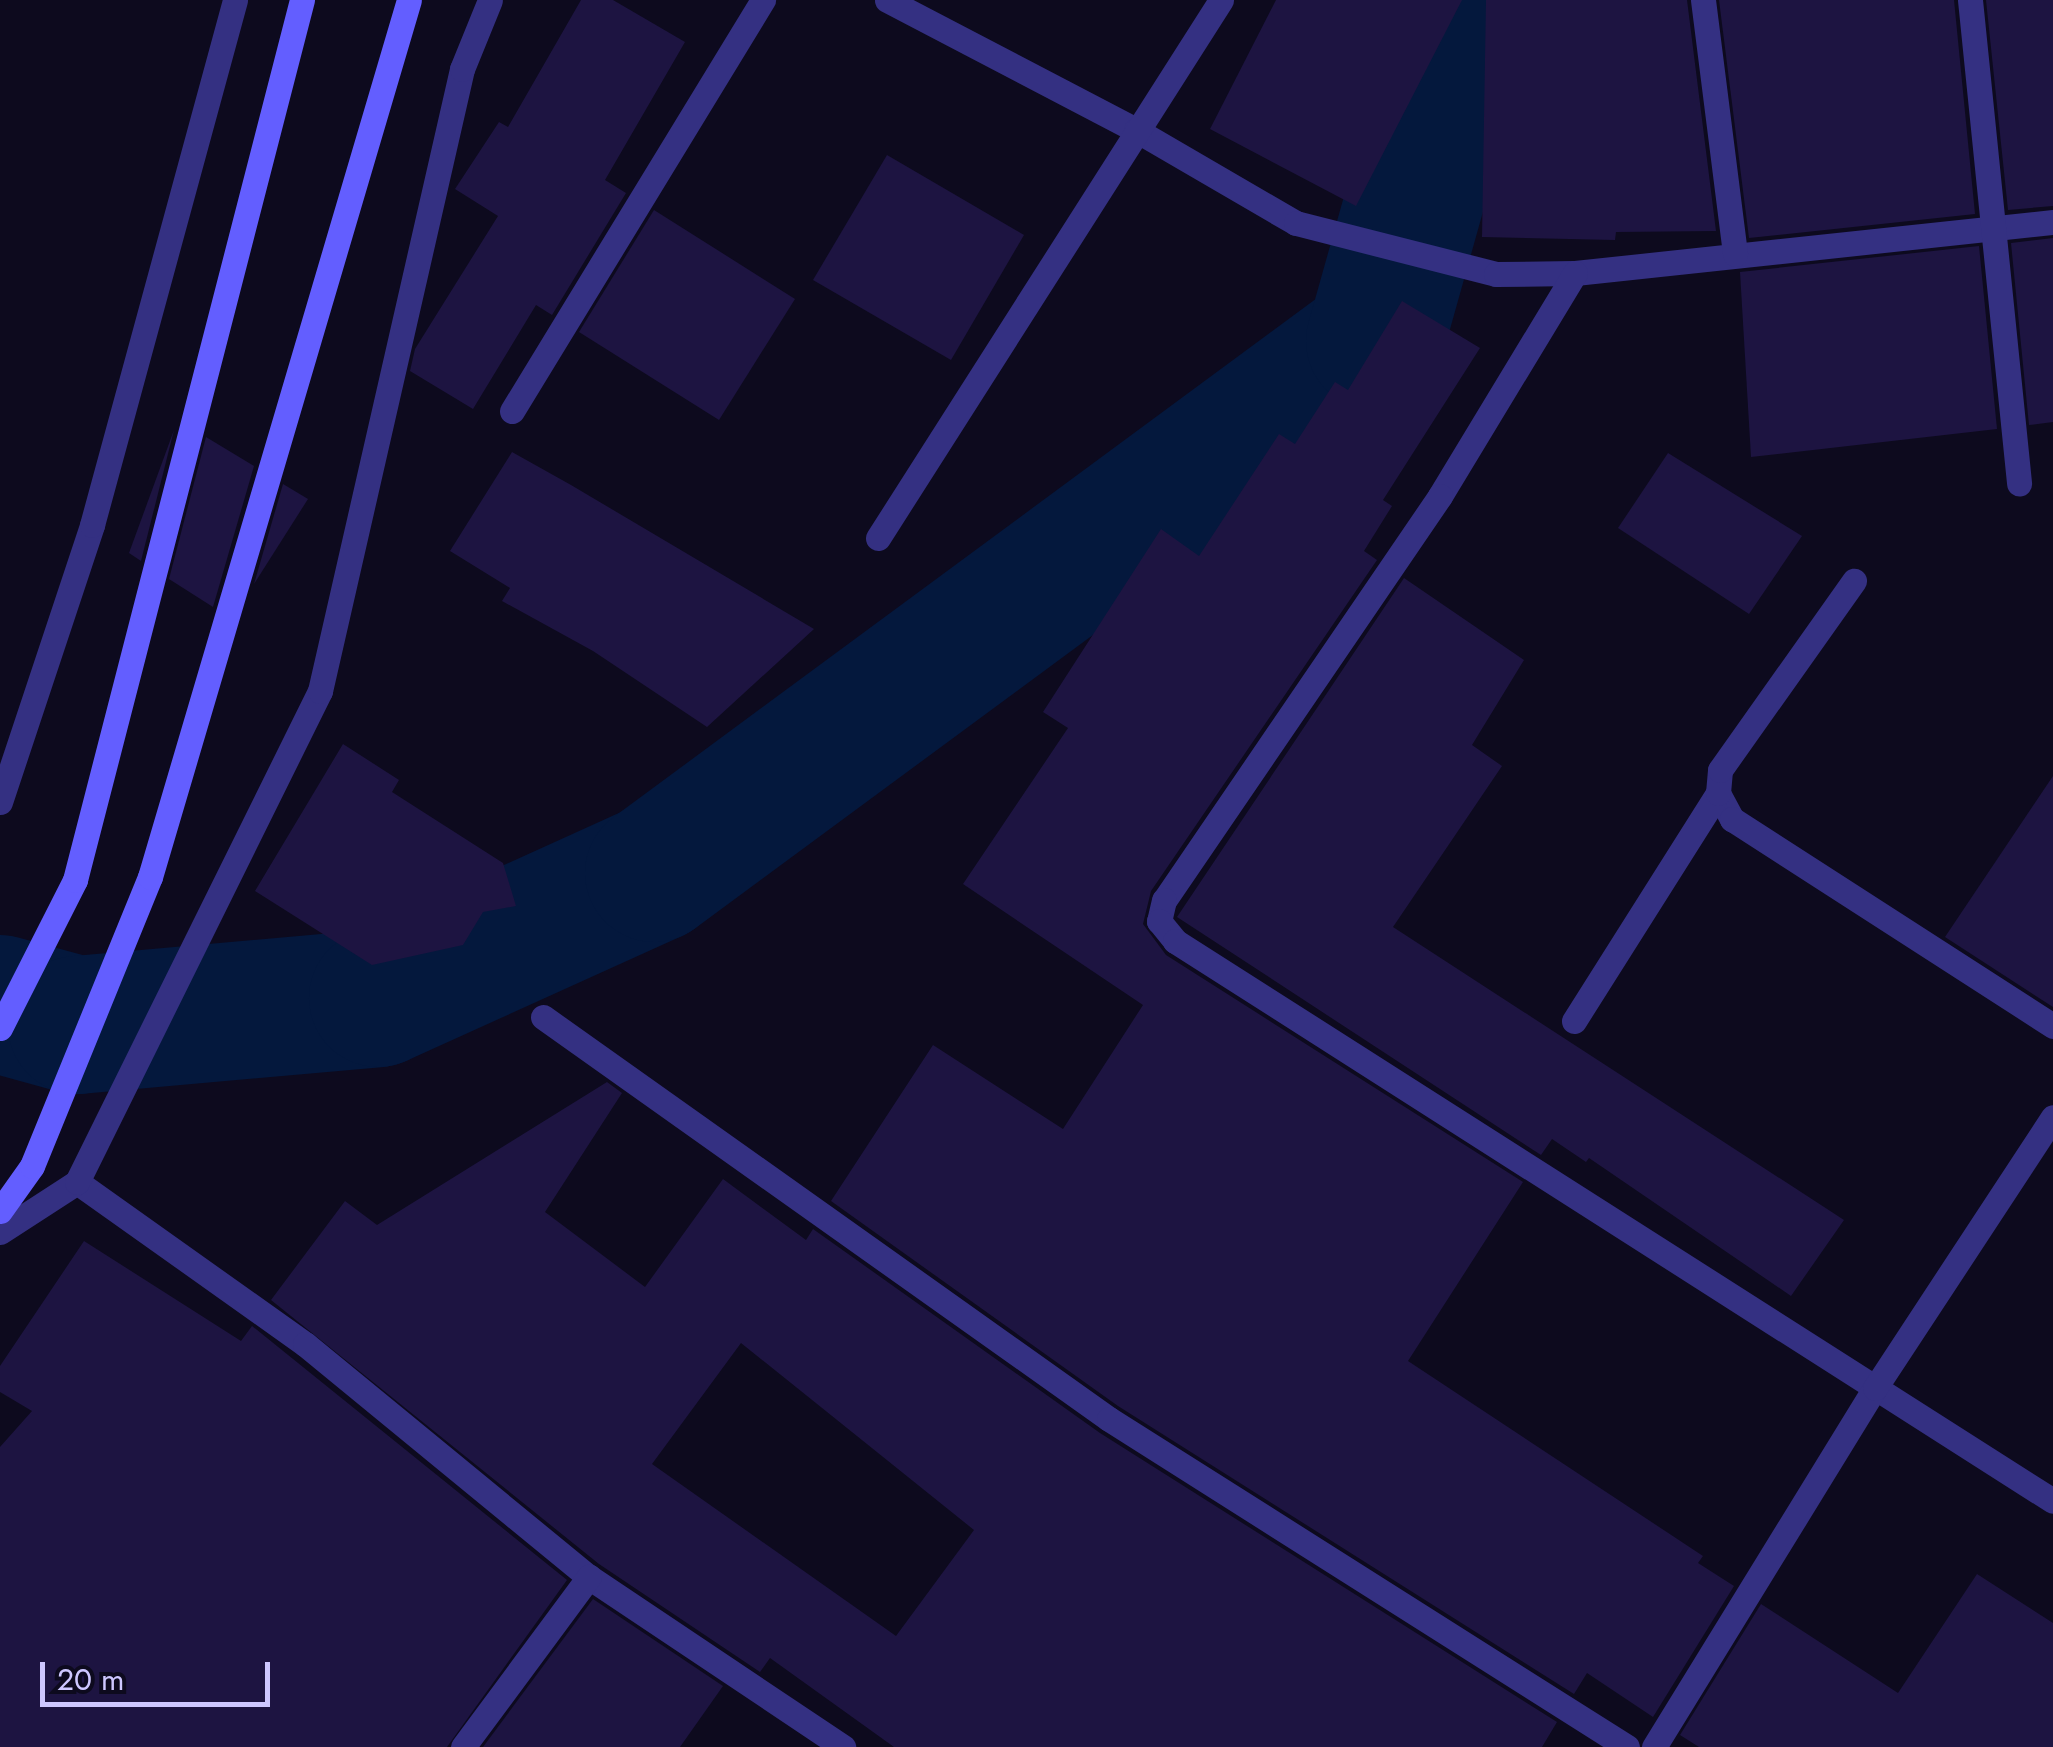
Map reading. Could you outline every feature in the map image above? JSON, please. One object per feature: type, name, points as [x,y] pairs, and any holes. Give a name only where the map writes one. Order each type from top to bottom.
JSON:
[{"type":"main road","points":[[0,1028],[75,880],[302,0]]},
{"type":"main road","points":[[0,1211],[32,1166],[150,877],[409,0]]},
{"type":"street","points":[[0,802],[92,525],[235,0]]},
{"type":"street","points":[[0,1232],[77,1182],[320,691],[462,68],[490,0]]},
{"type":"street","points":[[512,411],[763,0]]},
{"type":"street","points":[[887,0],[1136,130],[1296,223],[1496,274],[1575,274],[2053,222]]},
{"type":"street","points":[[878,538],[1221,0]]},
{"type":"street","points":[[1703,0],[1735,254]]},
{"type":"street","points":[[1970,0],[2019,484]]},
{"type":"street","points":[[1575,274],[1440,496],[1164,900],[1159,921],[1175,941],[2053,1501]]},
{"type":"street","points":[[1574,1021],[1718,793],[1720,770],[1854,581]]},
{"type":"street","points":[[1718,793],[1732,819],[2053,1026]]},
{"type":"street","points":[[544,1017],[1108,1419],[1627,1747]]},
{"type":"street","points":[[1654,1747],[1875,1388],[2053,1117]]},
{"type":"street","points":[[77,1182],[305,1344],[588,1577],[844,1747]]},
{"type":"street","points":[[463,1747],[588,1577]]},
{"type":"building","points":[[581,0],[613,0],[685,42],[605,180],[626,193],[552,315],[536,305],[473,409],[410,371],[415,349],[498,216],[455,189],[499,122],[508,127]]},
{"type":"building","points":[[1276,0],[1462,0],[1356,206],[1210,129]]},
{"type":"building","points":[[1486,0],[1687,0],[1716,231],[1616,232],[1615,240],[1482,237]]},
{"type":"building","points":[[1719,0],[1954,0],[1975,214],[1749,238]]},
{"type":"building","points":[[1986,0],[2053,0],[2053,206],[2008,210]]},
{"type":"building","points":[[887,155],[1024,235],[951,360],[813,280]]},
{"type":"building","points":[[654,210],[795,299],[719,420],[579,332]]},
{"type":"building","points":[[2053,238],[2053,422],[2029,425],[2011,243]]},
{"type":"building","points":[[1979,246],[1997,429],[1751,457],[1740,272]]},
{"type":"building","points":[[1402,301],[1480,348],[1383,500],[1392,506],[1364,551],[1377,560],[1151,891],[1143,924],[1166,955],[1523,1182],[1408,1361],[1703,1556],[1698,1563],[1734,1586],[1653,1717],[1587,1673],[1574,1694],[1118,1406],[831,1201],[933,1045],[1063,1129],[1143,1005],[963,884],[1068,728],[1043,712],[1161,529],[1199,556],[1279,434],[1295,444],[1335,382],[1348,390]]},
{"type":"building","points":[[174,430],[141,561],[129,553]]},
{"type":"building","points":[[206,437],[254,466],[213,607],[169,579]]},
{"type":"building","points":[[512,452],[814,629],[707,727],[593,651],[502,601],[510,588],[450,551]]},
{"type":"building","points":[[1668,453],[1802,536],[1749,614],[1618,528]]},
{"type":"building","points":[[283,484],[308,499],[254,584]]},
{"type":"building","points":[[1404,578],[1524,660],[1472,745],[1502,766],[1393,927],[1844,1220],[1791,1296],[1589,1158],[1586,1162],[1552,1139],[1541,1155],[1177,917]]},
{"type":"building","points":[[343,744],[399,780],[392,792],[503,863],[516,906],[483,912],[463,945],[372,965],[255,891]]},
{"type":"building","points":[[2053,776],[2053,1007],[1945,937]]},
{"type":"building","points":[[607,1082],[622,1093],[545,1212],[645,1287],[723,1179],[806,1240],[813,1229],[1100,1433],[1557,1722],[1542,1747],[894,1747],[770,1658],[760,1672],[599,1564],[271,1300],[345,1201],[377,1225]],"holes":[[[741,1343],[974,1530],[896,1636],[652,1464]]]},
{"type":"building","points":[[84,1241],[241,1341],[252,1326],[567,1580],[447,1747],[0,1747],[0,1447],[32,1411],[0,1392],[0,1366]]},
{"type":"building","points":[[1977,1574],[2053,1623],[2053,1747],[1699,1747],[1680,1735],[1761,1604],[1898,1693]]},
{"type":"building","points":[[593,1599],[723,1686],[680,1747],[483,1747]]},
{"type":"waterway","points":[[0,1004],[77,1025],[378,998],[654,873],[1375,341],[1471,0]]}]
